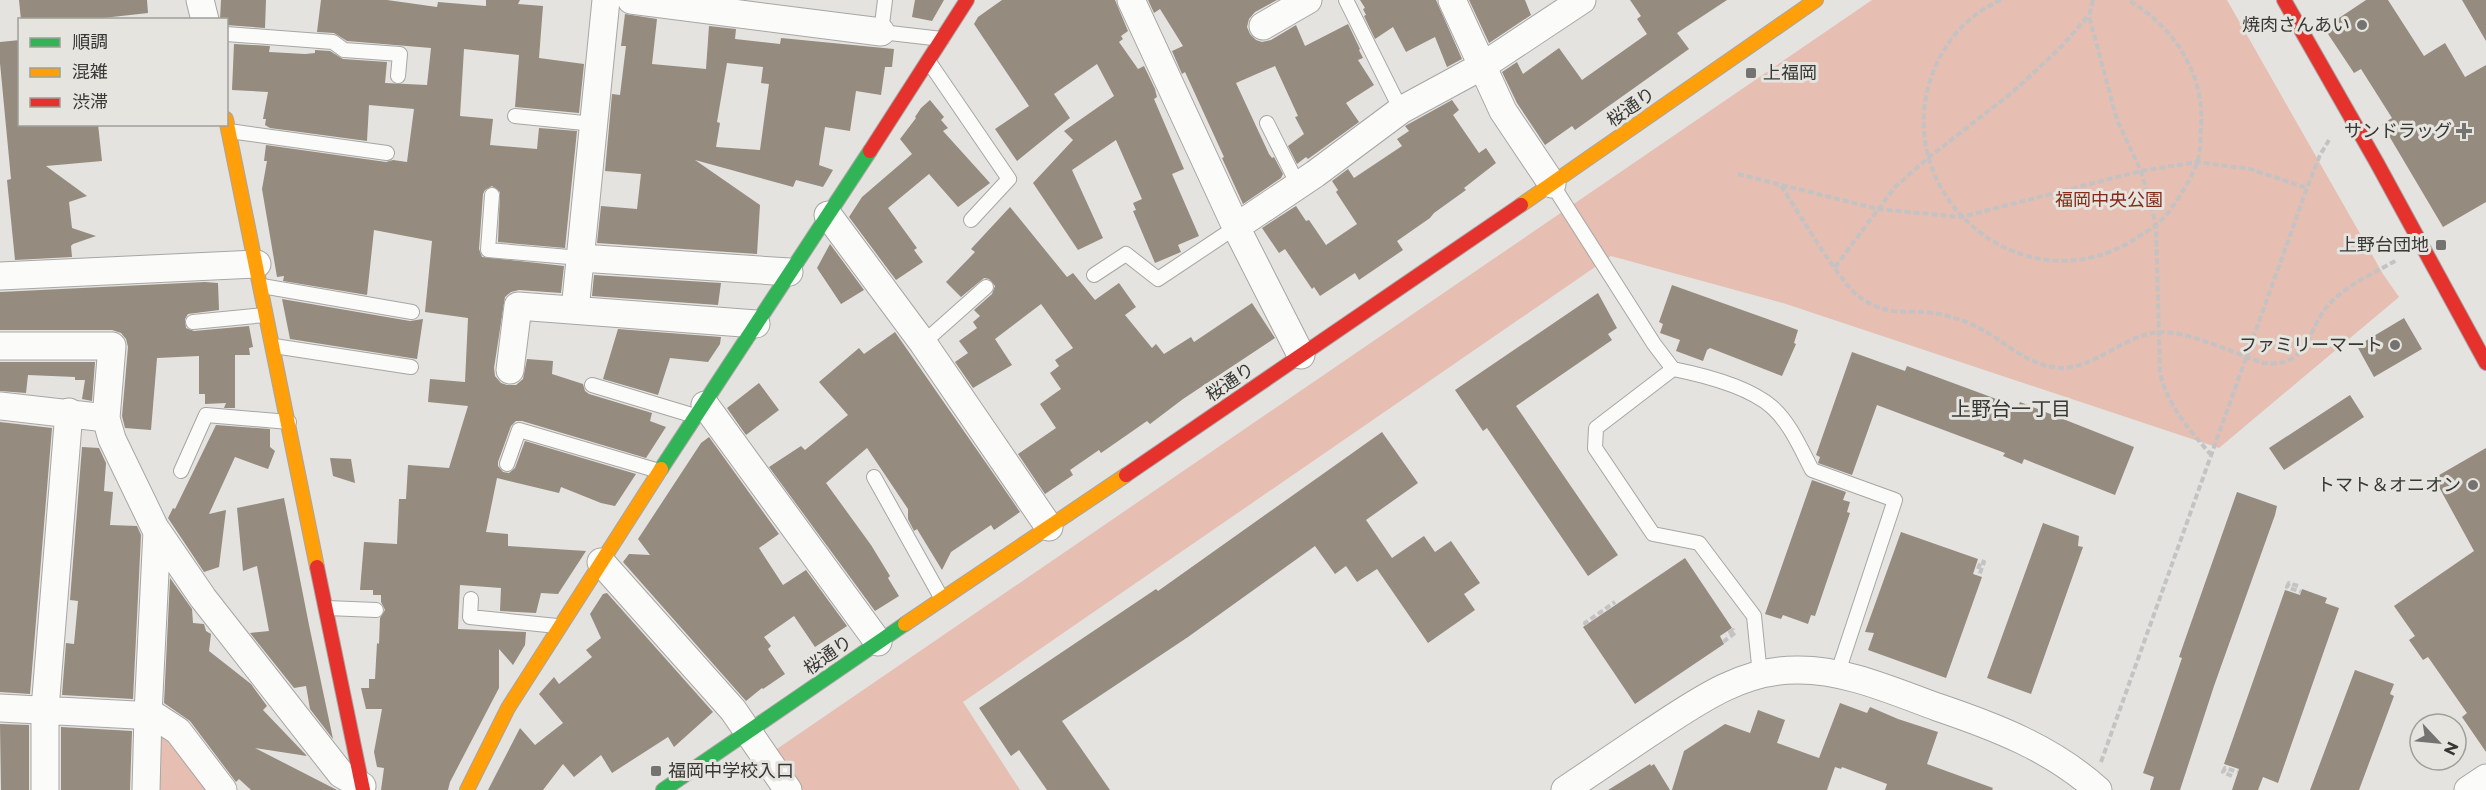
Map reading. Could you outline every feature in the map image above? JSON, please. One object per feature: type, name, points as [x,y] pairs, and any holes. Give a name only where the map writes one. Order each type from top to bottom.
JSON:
[{"type":"street","points":[[200,0],[204,18]]},
{"type":"street","points":[[575,310],[606,0]]},
{"type":"street","points":[[634,0],[778,9],[881,32]]},
{"type":"street","points":[[466,790],[508,708],[559,627],[789,272],[929,62],[967,0]]},
{"type":"street","points":[[1131,0],[1236,227],[1301,355]]},
{"type":"street","points":[[1452,0],[1484,65],[1503,111],[1552,184]]},
{"type":"street","points":[[1236,227],[1401,110],[1484,65],[1582,0]]},
{"type":"street","name":"桜通り","points":[[663,790],[1552,184],[1816,0]]},
{"type":"street","points":[[2284,0],[2377,163],[2486,363]]},
{"type":"street","points":[[1263,26],[1306,1]]},
{"type":"street","points":[[228,125],[362,788]]},
{"type":"street","points":[[828,215],[923,343],[1049,527]]},
{"type":"street","points":[[581,258],[789,272]]},
{"type":"street","points":[[0,276],[259,275]]},
{"type":"street","points":[[510,370],[518,306],[756,324]]},
{"type":"street","points":[[0,346],[112,346],[106,418],[112,439],[157,531],[203,598],[289,709],[341,774],[362,788]]},
{"type":"street","points":[[0,406],[106,418]]},
{"type":"street","points":[[701,411],[878,642]]},
{"type":"street","points":[[45,790],[45,709],[69,412]]},
{"type":"street","points":[[146,790],[157,531]]},
{"type":"street","points":[[601,561],[733,710],[788,790]]},
{"type":"street","points":[[1565,790],[1707,695],[1760,675],[1798,669],[1837,675],[1928,704],[2020,738],[2070,767],[2098,779]]},
{"type":"street","points":[[0,708],[148,714],[178,731],[223,790]]},
{"type":"street","points":[[2468,790],[2486,778]]},
{"type":"lane","points":[[885,0],[881,32],[942,39]]},
{"type":"lane","points":[[1346,0],[1401,110]]},
{"type":"lane","points":[[228,34],[333,42],[344,50],[400,54],[398,76]]},
{"type":"lane","points":[[929,62],[1009,179],[971,220]]},
{"type":"lane","points":[[515,116],[594,124]]},
{"type":"lane","points":[[1267,123],[1298,185]]},
{"type":"lane","points":[[228,125],[387,153]]},
{"type":"lane","points":[[1552,184],[1654,344],[1673,369],[1701,375],[1750,394],[1773,407],[1793,434],[1812,470],[1895,500],[1837,675]]},
{"type":"lane","points":[[492,195],[488,250],[581,258]]},
{"type":"lane","points":[[1094,275],[1126,254],[1158,279],[1236,227]]},
{"type":"lane","points":[[259,275],[412,312]]},
{"type":"lane","points":[[923,343],[986,287]]},
{"type":"lane","points":[[193,322],[267,315]]},
{"type":"lane","points":[[274,346],[411,367]]},
{"type":"lane","points":[[1673,369],[1596,428],[1595,448],[1653,534],[1699,543],[1754,616],[1760,675]]},
{"type":"lane","points":[[592,385],[701,411]]},
{"type":"lane","points":[[181,471],[206,415],[289,422]]},
{"type":"lane","points":[[507,464],[519,430],[661,472]]},
{"type":"lane","points":[[874,477],[942,599]]},
{"type":"lane","points":[[471,599],[470,617],[559,627]]},
{"type":"lane","points":[[327,608],[376,610]]},
{"type":"path","points":[[2001,0],[1982,8],[1947,42],[1929,79],[1922,119],[1928,158],[1942,189],[1961,217],[1992,242],[2023,255],[2056,261],[2083,260],[2114,252],[2156,225],[2176,200],[2197,162],[2202,122],[2195,78],[2184,53],[2170,34],[2143,8],[2128,0]]},
{"type":"path","points":[[1835,267],[1895,187],[1928,158],[2014,91],[2063,45],[2089,16],[2093,0]]},
{"type":"path","points":[[2089,16],[2117,120],[2141,171],[2156,225],[2160,373],[2170,403],[2212,456]]},
{"type":"path","points":[[2098,779],[2307,188],[2320,155],[2329,140]]},
{"type":"path","points":[[1738,174],[1878,209],[1961,217],[2141,171],[2197,162],[2250,169],[2307,188]]},
{"type":"path","points":[[1781,186],[1850,288],[1866,302],[1893,311],[1926,312],[1964,321],[1991,333],[2021,355],[2040,364],[2061,368],[2077,366],[2144,336],[2159,332],[2178,334],[2263,363],[2277,365],[2290,360],[2305,346],[2324,310],[2342,292],[2397,260]]},
{"type":"path","points":[[1978,569],[1981,561],[1984,562],[1979,576]]},
{"type":"path","points":[[2298,586],[2289,583],[2287,587],[2301,592]]},
{"type":"path","points":[[1586,625],[1585,623],[1615,602]]},
{"type":"path","points":[[1723,642],[1735,633],[1732,630],[1726,634]]},
{"type":"path","points":[[2232,776],[2223,772],[2225,768],[2238,772]]},
{"type":"green space","name":"福岡中央公園","points":[[1872,0],[2227,0],[2383,274],[2399,297],[2219,448],[1783,303],[1611,256],[963,702],[1020,790],[796,790],[771,753]]},
{"type":"green space","points":[[170,735],[214,790],[151,790],[155,736]]},
{"type":"building","points":[[19,0],[147,0],[148,13],[103,18],[21,18]]},
{"type":"building","points":[[221,0],[266,0],[265,28],[228,25],[228,18],[220,18]]},
{"type":"building","points":[[321,0],[387,0],[437,7],[438,2],[486,6],[486,0],[520,0],[518,4],[543,6],[539,58],[584,64],[579,113],[515,107],[519,55],[464,49],[460,116],[493,119],[490,145],[537,149],[539,128],[577,131],[565,248],[498,242],[500,192],[492,186],[483,194],[479,249],[482,257],[564,266],[561,293],[519,290],[505,297],[494,368],[495,376],[501,383],[516,385],[523,379],[527,359],[553,361],[552,374],[583,384],[585,391],[589,394],[652,413],[650,421],[666,427],[646,458],[522,421],[516,421],[511,426],[498,462],[503,472],[509,473],[515,468],[525,441],[636,474],[615,506],[601,503],[561,487],[559,493],[497,478],[486,532],[508,534],[508,546],[586,551],[558,594],[541,593],[536,613],[500,611],[501,588],[460,585],[458,629],[526,632],[525,645],[513,665],[499,649],[499,688],[448,790],[381,790],[384,768],[377,767],[374,752],[382,709],[366,709],[361,688],[369,688],[369,679],[375,679],[380,618],[385,610],[381,602],[381,595],[373,595],[373,590],[360,590],[364,542],[397,544],[399,499],[406,499],[408,465],[449,468],[468,406],[428,402],[430,379],[465,382],[468,318],[425,312],[432,241],[374,230],[367,295],[283,281],[284,276],[277,277],[262,189],[267,161],[264,161],[266,145],[386,162],[393,160],[407,162],[414,109],[369,105],[367,141],[270,128],[265,125],[266,119],[263,119],[268,92],[232,90],[234,44],[270,46],[269,52],[305,54],[315,53],[315,50],[330,51],[343,59],[387,62],[385,83],[427,85],[431,48],[347,41],[334,33],[317,32]]},
{"type":"building","points":[[915,0],[944,0],[932,21],[912,17]]},
{"type":"building","points":[[1002,0],[1115,0],[1128,31],[1121,36],[1123,39],[1119,42],[1138,69],[1144,66],[1155,89],[1157,97],[1154,99],[1184,169],[1172,174],[1199,236],[1178,245],[1181,252],[1155,263],[1133,211],[1136,210],[1133,203],[1142,199],[1116,140],[1072,170],[1103,238],[1078,250],[1033,183],[1073,140],[1064,131],[1114,96],[1097,64],[1054,94],[1070,118],[1017,161],[995,129],[1029,106],[974,24],[978,17]]},
{"type":"building","points":[[1148,0],[1277,0],[1255,12],[1249,19],[1247,27],[1250,34],[1262,42],[1271,40],[1296,25],[1305,46],[1348,24],[1363,58],[1358,60],[1374,85],[1346,103],[1359,122],[1308,159],[1306,157],[1297,164],[1288,146],[1304,134],[1275,66],[1236,83],[1269,154],[1272,158],[1274,157],[1283,174],[1281,178],[1243,204],[1185,72],[1182,74],[1172,51],[1183,46],[1160,9],[1154,13]]},
{"type":"building","points":[[1360,0],[1436,0],[1462,59],[1447,67],[1435,37],[1406,52],[1393,27],[1375,39],[1364,16],[1366,15],[1363,9],[1365,8]]},
{"type":"building","points":[[1469,0],[1525,0],[1531,15],[1489,43]]},
{"type":"building","points":[[1630,0],[1727,0],[1677,33],[1689,49],[1575,130],[1572,126],[1545,145],[1517,103],[1502,72],[1517,62],[1523,74],[1559,48],[1582,80],[1647,34],[1637,19],[1641,16]]},
{"type":"building","points":[[2366,0],[2388,0],[2424,56],[2445,43],[2465,77],[2486,65],[2486,202],[2443,227],[2382,124],[2392,118],[2361,69],[2354,73],[2324,28]]},
{"type":"building","points":[[2462,0],[2486,0],[2486,41]]},
{"type":"building","points":[[625,14],[657,19],[652,64],[706,69],[709,26],[736,29],[735,39],[780,44],[781,38],[894,49],[892,67],[885,67],[881,95],[856,91],[850,131],[825,127],[819,165],[833,170],[823,187],[796,180],[793,187],[695,160],[760,205],[757,254],[597,243],[601,206],[637,209],[641,174],[605,171],[612,94],[620,95],[626,46],[621,46]],"holes":[[[727,63],[763,67],[761,83],[769,84],[760,150],[716,147],[720,123],[717,122]]]},
{"type":"building","points":[[18,40],[18,126],[98,126],[102,161],[46,166],[87,196],[69,202],[72,228],[96,236],[73,244],[71,246],[72,257],[15,260],[7,180],[11,179],[0,42]]},
{"type":"building","points":[[930,100],[944,117],[941,120],[948,128],[943,131],[990,183],[958,207],[929,174],[888,208],[917,248],[914,250],[923,262],[896,280],[849,217],[862,197],[912,154],[900,139],[921,108]]},
{"type":"building","points":[[1452,100],[1459,110],[1453,115],[1479,153],[1486,148],[1496,163],[1464,188],[1466,190],[1397,241],[1403,250],[1359,280],[1355,273],[1320,296],[1314,287],[1312,289],[1285,249],[1279,253],[1262,228],[1296,206],[1326,245],[1357,224],[1336,192],[1338,190],[1332,181],[1348,169],[1354,178],[1402,146],[1397,139],[1409,131],[1405,126]]},
{"type":"building","points":[[1010,207],[1067,277],[1073,273],[1095,300],[1119,283],[1136,307],[1125,315],[1152,348],[1156,344],[1164,354],[1191,337],[1194,342],[1252,303],[1275,338],[1183,399],[1150,424],[1147,421],[1101,453],[1099,450],[1070,470],[1073,475],[1045,494],[1018,454],[1056,428],[1040,404],[1061,389],[1050,373],[1059,366],[1055,360],[1073,348],[1041,304],[995,339],[1012,365],[973,388],[955,362],[968,353],[959,341],[977,328],[973,322],[980,316],[974,310],[992,294],[995,286],[989,279],[984,278],[961,297],[946,282],[975,252],[971,249]]},
{"type":"building","points":[[830,244],[864,290],[841,304],[817,268]]},
{"type":"building","points":[[594,275],[721,283],[718,305],[592,296]]},
{"type":"building","points":[[218,283],[219,310],[188,314],[185,319],[186,328],[194,331],[249,326],[253,347],[249,348],[250,355],[235,355],[235,408],[224,408],[226,403],[205,404],[205,394],[199,394],[199,356],[157,358],[151,430],[125,428],[122,416],[128,347],[121,333],[112,330],[0,330],[0,292]]},
{"type":"building","points":[[1672,285],[1798,330],[1794,343],[1796,344],[1782,376],[1710,348],[1703,361],[1676,351],[1680,340],[1660,333],[1663,324],[1659,322]]},
{"type":"building","points":[[1598,293],[1617,328],[1608,334],[1612,340],[1516,406],[1618,555],[1588,576],[1487,428],[1483,431],[1455,390]]},
{"type":"building","points":[[282,299],[410,321],[423,319],[417,359],[290,339]]},
{"type":"building","points":[[2404,318],[2422,349],[2374,377],[2357,346]]},
{"type":"building","points":[[618,329],[721,337],[720,344],[708,362],[670,358],[658,395],[603,379]]},
{"type":"building","points":[[895,332],[1020,512],[994,530],[991,525],[951,552],[942,570],[917,529],[914,531],[908,519],[908,509],[867,448],[826,483],[871,545],[899,596],[875,611],[769,467],[801,446],[805,450],[848,415],[819,382],[859,348],[864,354]]},
{"type":"building","points":[[1852,352],[1905,371],[1907,366],[2018,407],[2020,402],[2134,447],[2115,495],[2024,459],[2022,464],[2003,456],[2005,453],[1877,405],[1852,475],[1818,463],[1820,457],[1816,455]]},
{"type":"building","points":[[0,362],[95,362],[92,401],[82,399],[85,380],[75,380],[75,377],[28,375],[26,393],[0,391]]},
{"type":"building","points":[[759,383],[779,410],[746,435],[727,408]]},
{"type":"building","points":[[2350,395],[2364,417],[2284,470],[2269,448]]},
{"type":"building","points":[[0,422],[52,428],[30,694],[0,692]]},
{"type":"building","points":[[216,425],[270,429],[270,447],[275,451],[268,469],[235,457],[209,514],[226,510],[219,567],[204,572],[168,518],[173,508],[175,509]]},
{"type":"building","points":[[1382,432],[1418,483],[1366,520],[1392,558],[1424,536],[1435,552],[1451,541],[1480,583],[1464,594],[1475,610],[1428,643],[1377,569],[1357,582],[1346,566],[1335,574],[1315,546],[1188,637],[1062,721],[1110,790],[1047,790],[1019,750],[1011,756],[979,708],[1156,589],[1158,591]]},
{"type":"building","points":[[709,437],[779,534],[759,548],[783,585],[806,570],[847,626],[815,647],[794,616],[764,637],[771,646],[768,649],[785,674],[746,701],[623,562],[629,554],[650,555],[638,539],[701,443]]},
{"type":"building","points":[[82,447],[99,448],[106,463],[104,491],[113,492],[110,525],[137,526],[141,535],[133,699],[62,695],[66,643],[74,644],[78,601],[70,600]]},
{"type":"building","points":[[2486,448],[2486,752],[2468,726],[2468,712],[2428,657],[2423,660],[2409,640],[2415,636],[2394,606],[2474,551],[2434,478]]},
{"type":"building","points":[[330,458],[351,459],[355,483],[333,476]]},
{"type":"building","points":[[1812,480],[1846,492],[1843,500],[1850,502],[1847,512],[1850,513],[1815,616],[1811,615],[1808,624],[1783,615],[1781,619],[1765,614]]},
{"type":"building","points":[[2237,492],[2277,506],[2275,515],[2214,686],[2180,790],[2150,790],[2154,777],[2143,773],[2182,658],[2179,657]]},
{"type":"building","points":[[284,498],[333,739],[310,709],[306,686],[294,688],[250,633],[269,631],[257,566],[243,571],[237,508]]},
{"type":"building","points":[[2043,523],[2079,536],[2078,546],[2083,547],[2031,694],[1987,678]]},
{"type":"building","points":[[1901,532],[1978,559],[1973,574],[1982,577],[1946,678],[1868,650],[1874,633],[1865,632]]},
{"type":"building","points":[[1685,558],[1732,628],[1720,636],[1724,644],[1635,704],[1583,627]]},
{"type":"building","points":[[170,578],[192,609],[193,623],[204,624],[206,631],[211,634],[209,651],[251,684],[267,706],[263,710],[307,756],[255,748],[337,790],[251,790],[239,779],[236,782],[190,721],[164,703]]},
{"type":"building","points":[[2302,589],[2327,598],[2325,603],[2339,608],[2278,783],[2263,777],[2258,790],[2232,790],[2239,769],[2224,764],[2285,590],[2300,595]]},
{"type":"building","points":[[607,593],[713,712],[674,747],[668,737],[612,773],[601,755],[574,777],[563,764],[543,790],[488,790],[520,728],[535,745],[563,723],[539,694],[554,677],[559,684],[592,657],[586,650],[601,638],[590,614],[603,594]]},
{"type":"building","points":[[2355,670],[2394,684],[2390,694],[2394,696],[2359,790],[2310,790]]},
{"type":"building","points":[[1840,703],[1867,713],[1870,707],[1938,732],[1927,764],[1993,788],[1992,790],[1885,790],[1887,784],[1842,767],[1841,769],[1835,767],[1827,790],[1672,790],[1684,751],[1725,724],[1750,733],[1758,710],[1785,720],[1777,743],[1819,758]]},
{"type":"building","points":[[0,724],[29,725],[29,790],[1,790]]},
{"type":"building","points":[[61,727],[132,731],[130,790],[61,790]]},
{"type":"building","points":[[1650,764],[1651,766],[1654,764],[1670,790],[1608,790]]},
{"type":"traffic: fast","points":[[661,469],[870,151]]},
{"type":"traffic: fast","points":[[663,790],[905,624]]},
{"type":"traffic: slow","points":[[1521,205],[1816,0]]},
{"type":"traffic: slow","points":[[227,126],[317,567]]},
{"type":"traffic: slow","points":[[467,790],[508,708],[661,469]]},
{"type":"traffic: slow","points":[[905,624],[1126,475]]},
{"type":"traffic: jam","points":[[870,151],[967,0]]},
{"type":"traffic: jam","points":[[2284,0],[2377,163],[2486,363]]},
{"type":"traffic: jam","points":[[1126,475],[1521,205]]},
{"type":"traffic: jam","points":[[317,567],[363,790]]},
{"type":"place","name":"焼肉さんあい","points":[[2362,25]]},
{"type":"place","name":"上福岡","points":[[1751,73]]},
{"type":"place","name":"サンドラッグ","points":[[2464,131]]},
{"type":"place","name":"上野台団地","points":[[2441,245]]},
{"type":"place","name":"ファミリーマート","points":[[2395,345]]},
{"type":"place","name":"トマト＆オニオン","points":[[2473,485]]},
{"type":"place","name":"福岡中学校入口","points":[[656,771]]},
{"type":"district","name":"上野台一丁目","points":[[2011,409]]}]
